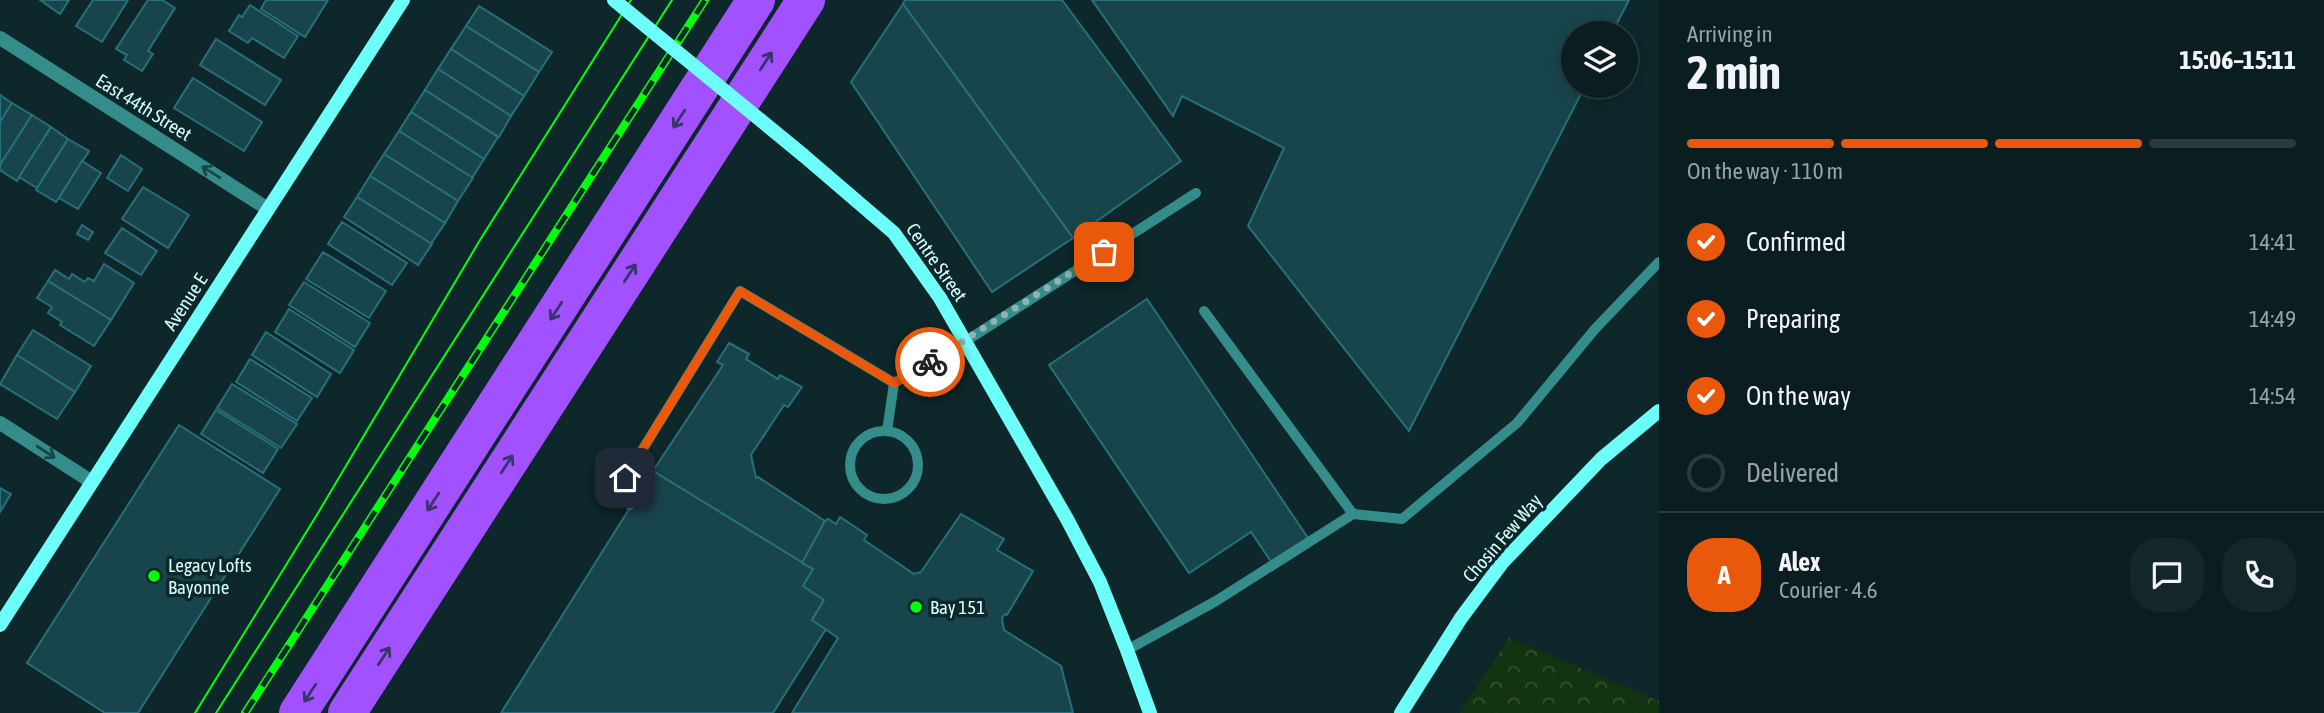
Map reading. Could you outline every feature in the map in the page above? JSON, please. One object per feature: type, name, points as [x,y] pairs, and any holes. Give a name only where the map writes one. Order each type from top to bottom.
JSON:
[{"type":"highway","points":[[298,713],[756,0]]},
{"type":"highway","points":[[347,713],[806,0]]},
{"type":"street","name":"Avenue E","points":[[0,625],[402,0]]},
{"type":"street","name":"Centre Street","points":[[614,0],[894,233],[915,260],[966,341],[1100,582],[1150,713]]},
{"type":"street","name":"East 44th Street","points":[[0,38],[268,209]]},
{"type":"street","name":"Chosin Few Way","points":[[1401,713],[1461,618],[1502,563],[1601,459],[1659,411]]},
{"type":"street","points":[[0,423],[92,482]]},
{"type":"lane","points":[[894,383],[966,341],[1196,192]]},
{"type":"lane","points":[[1127,650],[1216,601],[1353,514],[1402,519],[1517,423],[1595,329],[1659,262]]},
{"type":"lane","points":[[630,505],[625,478],[740,291],[894,383]]},
{"type":"lane","points":[[1204,311],[1353,514]]},
{"type":"lane","points":[[887,431],[894,383]]},
{"type":"lane","points":[[887,431],[905,439],[917,456],[918,467],[916,478],[903,494],[882,499],[861,490],[850,469],[851,458],[864,438],[887,431]]},
{"type":"green space","points":[[1509,638],[1659,701],[1659,713],[1460,713]]},
{"type":"building","points":[[40,0],[69,0],[60,14]]},
{"type":"building","points":[[93,0],[128,0],[102,42],[76,26]]},
{"type":"building","points":[[148,0],[162,0],[175,8],[148,51],[153,54],[142,71],[124,60],[127,55],[116,49]]},
{"type":"building","points":[[266,0],[328,0],[305,37],[261,9]]},
{"type":"building","points":[[905,0],[1062,0],[1181,161],[1073,238],[903,4]]},
{"type":"building","points":[[1092,0],[1629,0],[1618,21],[1561,21],[1561,98],[1579,98],[1409,431],[1248,226],[1284,148],[1182,96],[1173,116]]},
{"type":"building","points":[[903,4],[1073,238],[992,292],[851,82]]},
{"type":"building","points":[[250,5],[298,36],[284,58],[252,38],[248,43],[229,31],[239,15],[242,17]]},
{"type":"building","points":[[479,6],[552,52],[539,72],[466,26]]},
{"type":"building","points":[[466,26],[539,72],[524,96],[451,49]]},
{"type":"building","points":[[216,39],[281,80],[265,105],[200,65]]},
{"type":"building","points":[[451,49],[524,96],[511,116],[438,69]]},
{"type":"building","points":[[438,69],[511,116],[499,137],[425,90]]},
{"type":"building","points":[[193,78],[262,122],[244,151],[174,108]]},
{"type":"building","points":[[425,90],[498,137],[484,159],[411,112]]},
{"type":"building","points":[[0,95],[12,103],[0,122]]},
{"type":"building","points":[[12,103],[32,115],[0,165],[0,122]]},
{"type":"building","points":[[411,112],[484,159],[472,178],[399,131]]},
{"type":"building","points":[[32,115],[51,127],[17,181],[0,170],[0,165]]},
{"type":"building","points":[[51,127],[68,139],[37,188],[19,177]]},
{"type":"building","points":[[399,131],[473,178],[458,201],[384,154]]},
{"type":"building","points":[[68,139],[89,151],[56,202],[36,190]]},
{"type":"building","points":[[384,154],[458,201],[445,223],[370,176]]},
{"type":"building","points":[[121,155],[142,169],[128,191],[107,178]]},
{"type":"building","points":[[82,161],[101,173],[78,209],[59,198]]},
{"type":"building","points":[[370,176],[445,223],[431,244],[357,197]]},
{"type":"building","points":[[143,187],[189,215],[168,248],[122,219]]},
{"type":"building","points":[[357,197],[432,244],[418,265],[344,217]]},
{"type":"building","points":[[342,222],[407,263],[392,285],[328,244]]},
{"type":"building","points":[[82,225],[93,232],[88,240],[77,234]]},
{"type":"building","points":[[122,228],[157,251],[141,275],[105,253]]},
{"type":"building","points":[[323,252],[386,291],[369,318],[306,279]]},
{"type":"building","points":[[104,264],[134,283],[111,320],[48,281],[55,270],[69,279],[72,274],[85,282],[88,278],[94,281]]},
{"type":"building","points":[[48,281],[111,320],[94,346],[60,325],[62,322],[48,313],[52,307],[37,298]]},
{"type":"building","points":[[304,282],[370,323],[355,347],[289,305]]},
{"type":"building","points":[[1147,299],[1308,538],[1272,563],[1251,532],[1189,573],[1049,365]]},
{"type":"building","points":[[289,309],[354,350],[340,373],[275,332]]},
{"type":"building","points":[[33,330],[91,366],[75,392],[17,355]]},
{"type":"building","points":[[266,332],[331,374],[317,397],[252,355]]},
{"type":"building","points":[[729,343],[749,354],[746,359],[778,379],[780,375],[802,387],[788,407],[784,405],[751,455],[756,478],[825,521],[802,563],[653,471],[723,365],[717,362]]},
{"type":"building","points":[[17,355],[75,392],[57,419],[0,384]]},
{"type":"building","points":[[250,359],[312,398],[297,421],[236,382]]},
{"type":"building","points":[[232,384],[297,424],[281,448],[217,408]]},
{"type":"building","points":[[216,410],[278,449],[263,473],[201,434]]},
{"type":"building","name":"Legacy Lofts Bayonne","points":[[179,425],[280,489],[138,713],[105,713],[27,663]]},
{"type":"building","points":[[653,471],[813,569],[803,586],[824,600],[812,620],[826,629],[773,713],[501,713]]},
{"type":"building","points":[[0,488],[11,494],[0,512]]},
{"type":"building","name":"Bay 151","points":[[961,514],[1004,539],[997,550],[1033,571],[1007,615],[1002,618],[1004,630],[1061,666],[1073,713],[792,713],[838,638],[812,620],[824,600],[803,586],[813,569],[802,563],[825,521],[828,519],[836,524],[840,517],[867,535],[864,540],[914,574],[921,572]]},
{"type":"tram line","points":[[195,713],[318,513],[480,240],[631,0]]},
{"type":"tram line","points":[[216,713],[672,0]]},
{"type":"railway","points":[[245,713],[705,0]]},
{"type":"way so far","points":[[930,362],[1104,252]]},
{"type":"place","name":"Legacy Lofts Bayonne","points":[[154,576]]},
{"type":"place","name":"Bay 151","points":[[916,607]]},
{"type":"route","points":[[625,478],[740,291],[894,383],[930,362]]}]
